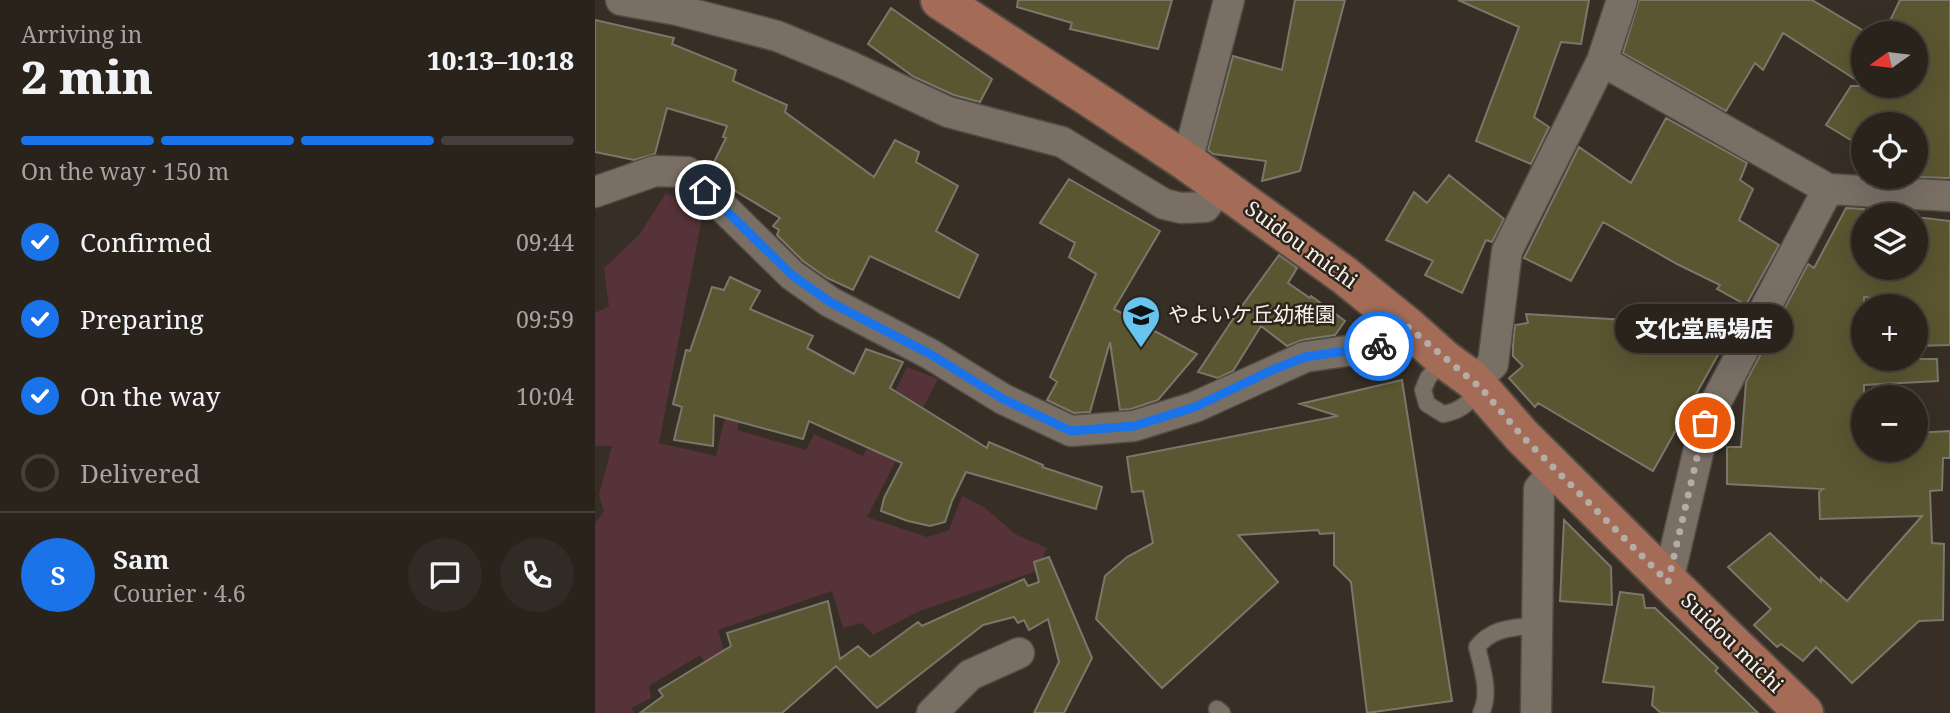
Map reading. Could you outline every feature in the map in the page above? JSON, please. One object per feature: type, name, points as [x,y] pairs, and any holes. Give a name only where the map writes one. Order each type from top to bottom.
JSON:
[{"type":"main road","name":"Suidou michi","points":[[940,0],[1187,162],[1344,275],[1407,326],[1467,376],[1522,436],[1804,713]]},
{"type":"street","points":[[621,0],[677,10],[777,36],[948,112],[1062,142],[1164,204],[1181,208],[1206,207],[1220,187]]},
{"type":"street","points":[[1187,162],[1229,0]]},
{"type":"street","points":[[1467,376],[1493,364],[1507,251],[1602,61],[1622,0]]},
{"type":"street","points":[[1602,61],[1828,189],[1950,197]]},
{"type":"street","points":[[595,192],[655,171],[687,172],[792,275],[830,302],[930,354],[1003,399],[1071,431],[1134,426],[1183,411],[1305,357],[1388,345],[1407,326]]},
{"type":"street","points":[[1668,582],[1705,423],[1828,189]]},
{"type":"street","points":[[1536,713],[1539,489],[1556,469]]},
{"type":"street","points":[[932,713],[970,675],[1019,653]]},
{"type":"lane","points":[[1481,713],[1484,708],[1486,684],[1477,648],[1487,635],[1506,629],[1537,625]]},
{"type":"shaded area","points":[[666,193],[703,212],[659,443],[716,456],[741,347],[760,354],[737,430],[806,450],[814,434],[863,456],[907,367],[938,379],[867,517],[927,537],[949,530],[962,496],[984,507],[1015,534],[1047,548],[1037,571],[917,612],[873,635],[862,623],[843,628],[832,591],[718,630],[732,677],[721,685],[700,655],[649,686],[651,698],[631,708],[634,713],[595,713],[595,524],[604,511],[599,495],[612,446],[595,446],[595,313],[609,306],[604,268],[639,235]]},
{"type":"building","points":[[1018,0],[1172,0],[1158,49],[1070,29],[1072,23],[1017,7]]},
{"type":"building","points":[[1295,0],[1345,0],[1300,171],[1262,181],[1266,161],[1213,154],[1208,150],[1233,56],[1282,70]]},
{"type":"building","points":[[1458,0],[1589,0],[1581,44],[1561,42],[1534,117],[1549,127],[1531,164],[1476,141],[1519,27]]},
{"type":"building","points":[[1639,0],[1812,0],[1851,23],[1851,77],[1783,33],[1763,70],[1755,63],[1726,111],[1623,53]]},
{"type":"building","points":[[1900,0],[1950,0],[1950,178],[1928,177],[1928,112],[1851,112],[1851,140],[1826,125],[1851,86],[1851,98],[1929,98],[1929,21],[1890,21]]},
{"type":"building","points":[[891,8],[992,79],[980,102],[954,95],[914,77],[868,44]]},
{"type":"building","points":[[595,20],[674,38],[672,44],[736,70],[733,81],[787,105],[785,112],[874,177],[895,140],[919,152],[916,162],[958,186],[936,231],[978,255],[959,298],[870,256],[853,290],[827,278],[803,261],[777,235],[779,230],[773,226],[780,218],[724,184],[710,170],[726,138],[723,137],[727,126],[667,108],[655,154],[634,160],[595,152]]},
{"type":"building","points":[[1666,118],[1747,163],[1740,180],[1753,189],[1739,220],[1779,245],[1746,305],[1717,289],[1720,285],[1603,222],[1571,281],[1524,258],[1579,147],[1631,183]]},
{"type":"building","points":[[1449,175],[1504,219],[1492,242],[1486,240],[1462,293],[1425,275],[1433,261],[1386,240],[1414,192],[1427,203]]},
{"type":"building","points":[[1069,179],[1160,231],[1114,309],[1197,354],[1158,400],[1120,410],[1110,342],[1090,412],[1074,413],[1047,400],[1057,382],[1050,377],[1096,274],[1069,257],[1075,243],[1040,223]]},
{"type":"building","points":[[1846,208],[1851,208],[1851,280],[1928,280],[1928,218],[1950,221],[1950,345],[1928,346],[1928,294],[1851,294],[1851,371],[1928,371],[1928,359],[1937,359],[1938,381],[1851,385],[1851,462],[1928,462],[1928,432],[1950,431],[1950,458],[1943,458],[1942,490],[1930,491],[1932,543],[1944,544],[1943,620],[1919,621],[1852,683],[1816,647],[1803,661],[1781,644],[1777,647],[1754,625],[1771,609],[1728,567],[1770,533],[1821,582],[1821,578],[1847,601],[1922,516],[1820,519],[1819,492],[1823,489],[1727,484],[1727,447],[1741,447],[1746,382],[1808,264],[1814,268]]},
{"type":"building","points":[[1279,255],[1297,268],[1288,283],[1345,321],[1335,335],[1302,340],[1287,346],[1261,326],[1233,371],[1218,378],[1198,372],[1239,310]]},
{"type":"building","points":[[730,277],[760,291],[750,309],[813,336],[807,348],[854,374],[866,349],[903,362],[890,388],[987,448],[989,442],[1043,465],[1042,467],[1102,487],[1096,509],[966,472],[945,522],[930,526],[881,511],[884,498],[902,463],[809,421],[803,439],[714,415],[713,446],[674,440],[682,407],[673,404],[686,350],[690,351],[712,287],[724,290]]},
{"type":"building","points":[[1526,314],[1660,322],[1718,355],[1653,471],[1538,403],[1535,407],[1509,378],[1523,366],[1513,356],[1513,345],[1515,325],[1528,323]]},
{"type":"building","points":[[1402,380],[1452,701],[1367,713],[1351,582],[1334,565],[1334,533],[1320,534],[1318,530],[1238,535],[1278,582],[1162,688],[1096,619],[1105,576],[1127,557],[1153,543],[1143,491],[1132,492],[1127,457],[1338,416],[1300,404]]},
{"type":"building","points":[[1564,520],[1611,567],[1612,605],[1560,601]]},
{"type":"building","points":[[1049,557],[1092,658],[1064,713],[1034,713],[1059,662],[1048,619],[1029,630],[1024,620],[1018,623],[1014,617],[983,625],[877,708],[836,666],[782,713],[640,713],[663,696],[659,690],[731,646],[727,633],[828,601],[840,659],[858,646],[870,657],[918,622],[922,626],[1024,579],[1028,586],[1039,582],[1034,562]]},
{"type":"building","points":[[1620,592],[1643,595],[1645,608],[1655,608],[1718,668],[1715,671],[1758,713],[1661,713],[1652,705],[1654,687],[1603,682]]},
{"type":"way so far","points":[[1379,346],[1388,345],[1407,326],[1482,389],[1522,436],[1668,582],[1705,423]]},
{"type":"place","name":"やよいケ丘幼稚園","points":[[1141,349]]},
{"type":"place","name":"文化堂馬場店","points":[[1705,423]]},
{"type":"route","points":[[705,190],[792,275],[830,302],[930,354],[1003,399],[1071,431],[1134,426],[1195,407],[1305,357],[1379,346]]}]
